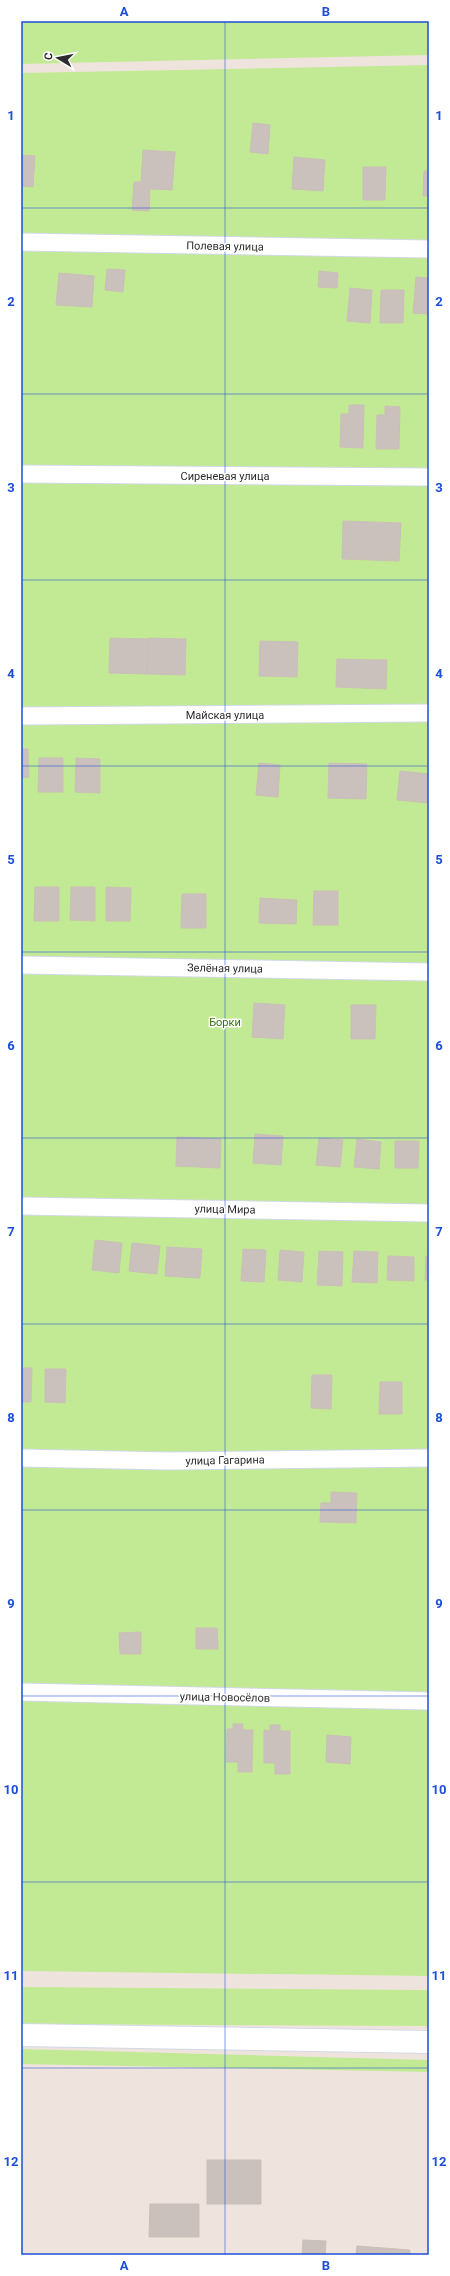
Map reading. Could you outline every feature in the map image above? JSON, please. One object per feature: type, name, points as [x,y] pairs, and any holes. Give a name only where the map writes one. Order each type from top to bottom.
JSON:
[{"type":"street","name":"Полевая улица","points":[[21,242],[429,249]]},
{"type":"street","name":"Сиреневая улица","points":[[21,474],[429,477]]},
{"type":"street","name":"Майская улица","points":[[21,716],[429,713]]},
{"type":"street","name":"Зелёная улица","points":[[21,965],[429,972]]},
{"type":"street","name":"улица Мира","points":[[21,1206],[429,1213]]},
{"type":"street","name":"улица Гагарина","points":[[21,1458],[168,1461],[429,1458]]},
{"type":"street","name":"улица Новосёлов","points":[[21,1692],[429,1701]]},
{"type":"street","points":[[21,2035],[429,2042]]},
{"type":"green space","points":[[21,21],[429,21],[429,55],[21,64]]},
{"type":"green space","name":"Борки","points":[[429,65],[429,1976],[21,1971],[21,73]]},
{"type":"green space","points":[[21,1987],[429,1990],[429,2026],[21,2024]]},
{"type":"green space","points":[[21,2049],[429,2060],[429,2072],[21,2064]]},
{"type":"building","points":[[253,123],[270,125],[268,154],[250,152]]},
{"type":"building","points":[[143,150],[175,152],[172,190],[150,189],[149,211],[132,210],[134,182],[141,182]]},
{"type":"building","points":[[21,155],[35,156],[33,187],[21,186]]},
{"type":"building","points":[[294,157],[325,160],[323,191],[292,189]]},
{"type":"building","points":[[363,167],[386,167],[385,200],[363,200]]},
{"type":"building","points":[[424,171],[429,171],[429,196],[423,196]]},
{"type":"building","points":[[107,269],[125,270],[123,292],[105,290]]},
{"type":"building","points":[[319,271],[338,273],[337,288],[318,287]]},
{"type":"building","points":[[59,273],[94,276],[92,307],[56,305]]},
{"type":"building","points":[[416,277],[429,278],[429,314],[413,313]]},
{"type":"building","points":[[350,288],[372,290],[370,323],[347,321]]},
{"type":"building","points":[[381,290],[404,290],[403,323],[380,323]]},
{"type":"building","points":[[349,405],[364,405],[363,448],[340,447],[341,414],[349,414]]},
{"type":"building","points":[[385,406],[400,407],[399,449],[376,449],[377,415],[385,415]]},
{"type":"building","points":[[343,521],[401,523],[399,561],[342,559]]},
{"type":"building","points":[[110,638],[148,639],[147,674],[109,673]]},
{"type":"building","points":[[148,638],[186,639],[185,675],[147,674]]},
{"type":"building","points":[[260,641],[298,642],[297,677],[259,676]]},
{"type":"building","points":[[337,659],[387,660],[386,689],[336,687]]},
{"type":"building","points":[[21,749],[28,749],[29,777],[21,778]]},
{"type":"building","points":[[39,758],[63,758],[63,792],[38,792]]},
{"type":"building","points":[[76,758],[100,759],[100,793],[75,792]]},
{"type":"building","points":[[259,763],[280,765],[278,797],[256,795]]},
{"type":"building","points":[[329,763],[367,764],[366,799],[328,798]]},
{"type":"building","points":[[400,771],[429,774],[429,803],[397,800]]},
{"type":"building","points":[[35,887],[59,887],[59,921],[34,921]]},
{"type":"building","points":[[71,887],[95,887],[95,921],[70,920]]},
{"type":"building","points":[[106,887],[131,888],[130,921],[106,921]]},
{"type":"building","points":[[314,891],[338,891],[338,925],[313,925]]},
{"type":"building","points":[[182,894],[206,894],[206,928],[181,928]]},
{"type":"building","points":[[260,898],[297,900],[296,924],[259,923]]},
{"type":"building","points":[[254,1003],[285,1005],[283,1039],[252,1037]]},
{"type":"building","points":[[351,1005],[376,1005],[375,1039],[351,1039]]},
{"type":"building","points":[[255,1134],[283,1136],[281,1165],[253,1163]]},
{"type":"building","points":[[177,1137],[221,1139],[220,1168],[176,1166]]},
{"type":"building","points":[[319,1138],[343,1140],[340,1167],[316,1165]]},
{"type":"building","points":[[357,1139],[381,1142],[379,1169],[354,1167]]},
{"type":"building","points":[[395,1141],[419,1141],[418,1168],[395,1168]]},
{"type":"building","points":[[95,1240],[122,1243],[119,1273],[92,1270]]},
{"type":"building","points":[[132,1243],[160,1246],[157,1274],[129,1271]]},
{"type":"building","points":[[167,1247],[202,1249],[200,1278],[165,1276]]},
{"type":"building","points":[[243,1249],[266,1250],[264,1282],[241,1281]]},
{"type":"building","points":[[280,1250],[304,1252],[302,1282],[278,1280]]},
{"type":"building","points":[[319,1251],[343,1252],[342,1286],[317,1285]]},
{"type":"building","points":[[354,1251],[378,1252],[377,1283],[352,1282]]},
{"type":"building","points":[[388,1256],[414,1257],[414,1281],[387,1280]]},
{"type":"building","points":[[426,1256],[429,1256],[429,1280],[425,1280]]},
{"type":"building","points":[[21,1368],[32,1368],[31,1402],[21,1402]]},
{"type":"building","points":[[45,1369],[66,1369],[65,1403],[45,1402]]},
{"type":"building","points":[[312,1375],[332,1375],[331,1409],[311,1408]]},
{"type":"building","points":[[380,1382],[402,1382],[402,1414],[379,1414]]},
{"type":"building","points":[[331,1492],[357,1493],[356,1523],[320,1522],[321,1503],[331,1503]]},
{"type":"building","points":[[196,1628],[217,1628],[218,1649],[196,1649]]},
{"type":"building","points":[[141,1632],[141,1654],[120,1654],[119,1633]]},
{"type":"building","points":[[233,1724],[243,1724],[243,1730],[253,1730],[252,1772],[238,1772],[238,1762],[226,1762],[227,1729],[233,1729]]},
{"type":"building","points":[[270,1725],[280,1725],[280,1731],[290,1731],[290,1774],[275,1774],[275,1763],[264,1763],[264,1730],[270,1731]]},
{"type":"building","points":[[327,1735],[351,1737],[350,1764],[326,1762]]},
{"type":"building","points":[[207,2160],[261,2160],[261,2204],[207,2204]]},
{"type":"building","points":[[150,2204],[199,2204],[199,2237],[149,2237]]},
{"type":"building","points":[[303,2240],[326,2241],[325,2255],[302,2255]]},
{"type":"building","points":[[357,2246],[410,2250],[410,2255],[356,2255]]}]
